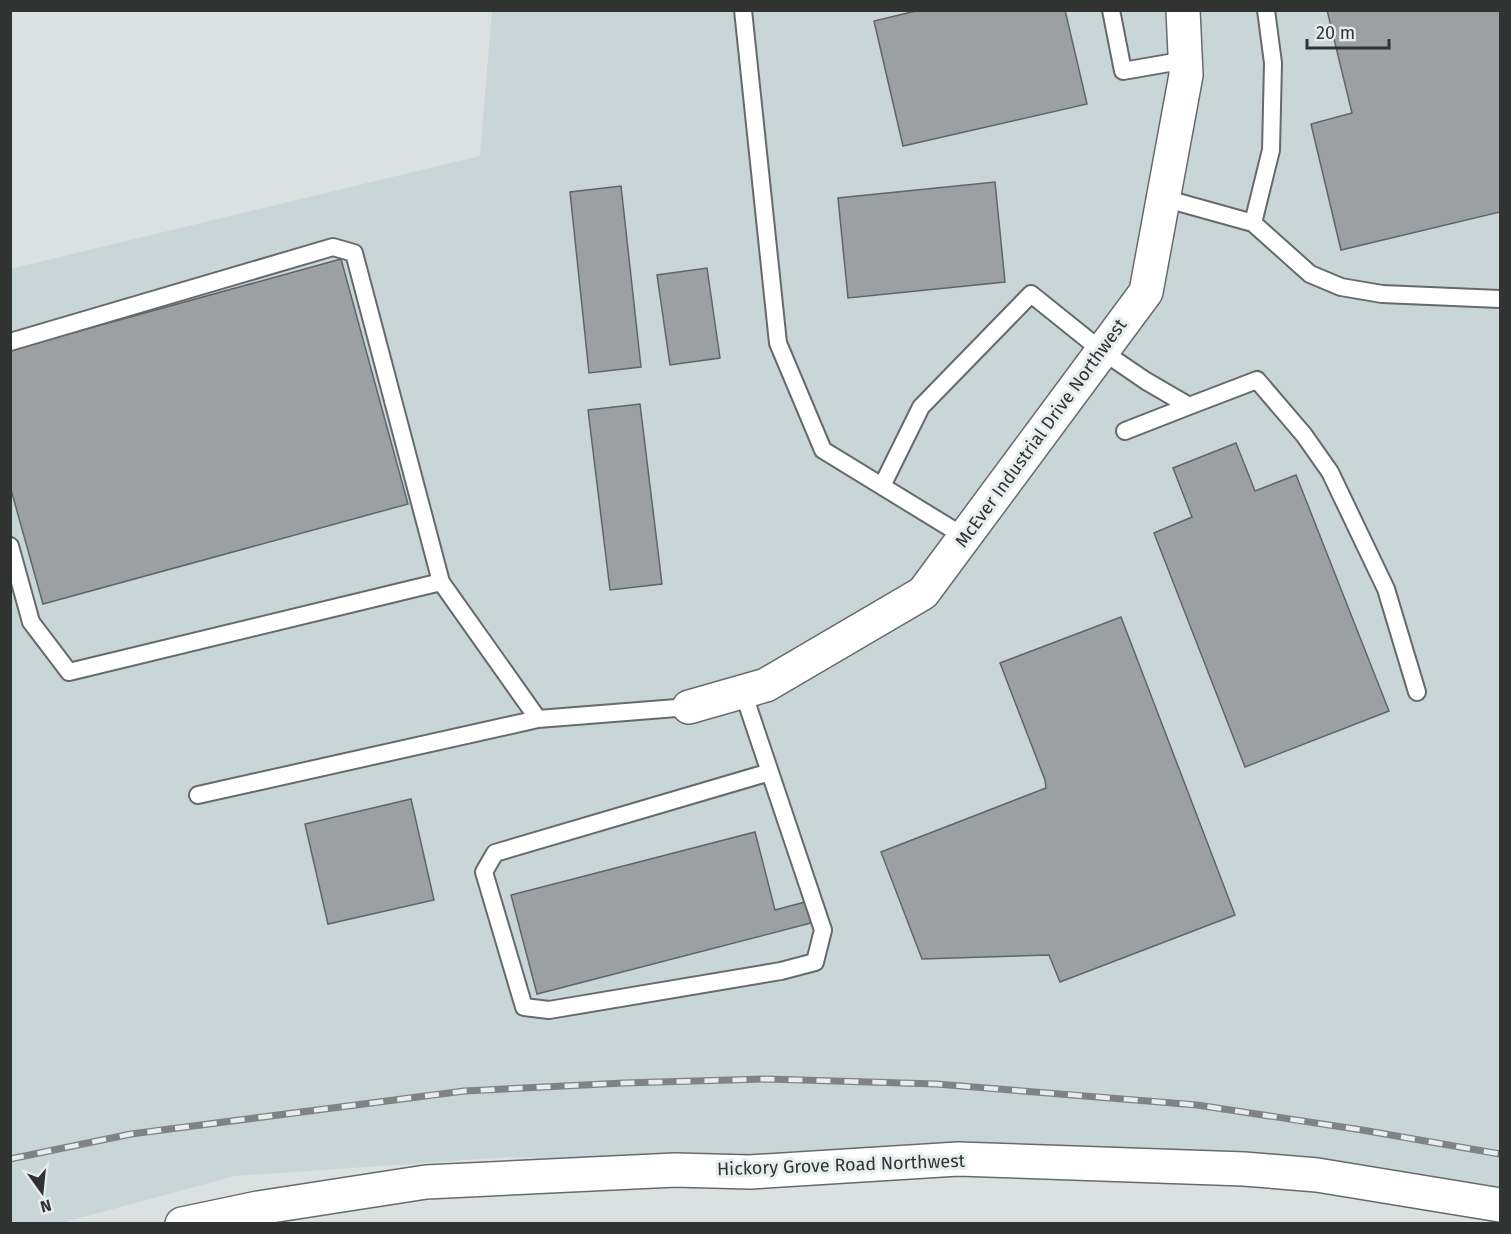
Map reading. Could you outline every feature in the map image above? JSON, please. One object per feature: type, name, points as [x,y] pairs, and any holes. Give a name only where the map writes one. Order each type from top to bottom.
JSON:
[{"type":"street","name":"McEver Industrial Drive Northwest","points":[[689,707],[766,685],[923,593],[1146,292],[1186,75],[1183,10]]},
{"type":"street","name":"Hickory Grove Road Northwest","points":[[182,1224],[258,1208],[426,1182],[675,1170],[750,1172],[958,1159],[1244,1169],[1317,1175],[1500,1205]]},
{"type":"lane","points":[[742,10],[778,343],[823,450],[965,537]]},
{"type":"lane","points":[[1111,10],[1123,71],[1186,60]]},
{"type":"lane","points":[[1253,223],[1272,150],[1273,63],[1266,10]]},
{"type":"lane","points":[[1163,198],[1253,223],[1310,274],[1341,287],[1382,294],[1500,299]]},
{"type":"lane","points":[[10,342],[333,247],[354,253],[441,582],[538,719]]},
{"type":"lane","points":[[882,486],[921,407],[1031,294],[1102,351],[1146,381],[1189,406]]},
{"type":"lane","points":[[1125,431],[1257,380],[1304,435],[1330,472],[1386,589],[1417,692]]},
{"type":"lane","points":[[10,546],[31,622],[69,672],[441,582]]},
{"type":"lane","points":[[743,692],[770,772],[823,930],[815,962],[781,971],[549,1010],[524,1007],[484,872],[495,853],[770,772]]},
{"type":"lane","points":[[198,795],[538,719],[689,707]]},
{"type":"shaded area","points":[[492,11],[1500,11],[1500,1212],[1257,1174],[511,1157],[235,1176],[61,1223],[11,1223],[10,269],[480,156]]},
{"type":"building","points":[[920,10],[1065,10],[1087,104],[903,146],[874,21]]},
{"type":"building","points":[[1327,10],[1500,10],[1500,212],[1341,250],[1311,124],[1352,113]]},
{"type":"building","points":[[995,182],[1005,282],[848,298],[838,198]]},
{"type":"building","points":[[621,186],[641,367],[589,373],[570,192]]},
{"type":"building","points":[[341,259],[408,504],[43,604],[10,486],[10,350]]},
{"type":"building","points":[[707,268],[720,358],[670,365],[657,275]]},
{"type":"building","points":[[640,404],[662,584],[610,590],[588,410]]},
{"type":"building","points":[[1236,443],[1255,491],[1296,475],[1389,711],[1245,767],[1154,533],[1192,517],[1173,468]]},
{"type":"building","points":[[1121,617],[1235,915],[1060,982],[1049,955],[922,959],[881,852],[1046,788],[1045,780],[1000,663]]},
{"type":"building","points":[[411,799],[434,900],[328,924],[305,824]]},
{"type":"building","points":[[755,832],[775,910],[805,902],[811,923],[537,994],[511,895]]},
{"type":"railway","points":[[10,1159],[131,1134],[464,1091],[767,1079],[936,1084],[1197,1105],[1500,1154]]}]
